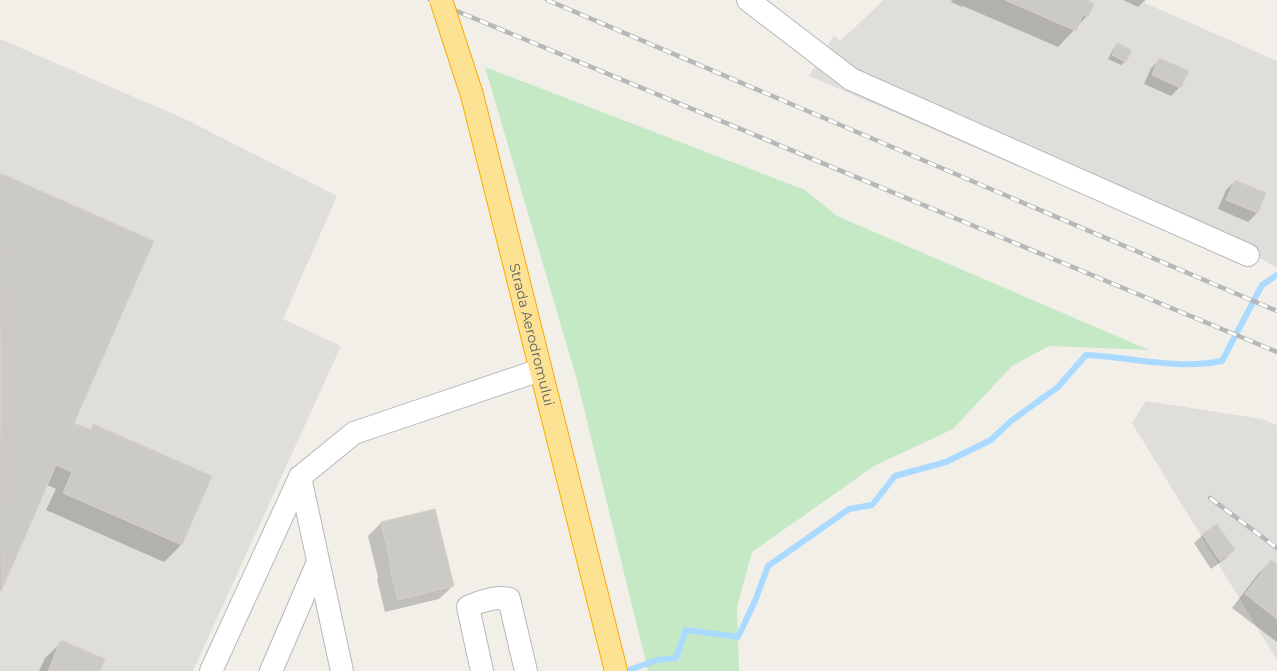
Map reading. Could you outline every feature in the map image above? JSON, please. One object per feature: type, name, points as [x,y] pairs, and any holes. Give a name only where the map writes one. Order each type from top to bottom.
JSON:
[{"type":"highway","name":"Strada Aerodromului","points":[[441,0],[472,95],[616,671]]},
{"type":"street","points":[[748,0],[851,78],[1248,255]]},
{"type":"street","points":[[211,671],[300,477],[354,433],[540,370]]},
{"type":"street","points":[[300,477],[342,671]]},
{"type":"street","points":[[271,671],[318,562]]},
{"type":"street","points":[[482,671],[468,607],[474,604],[502,598],[509,599],[526,671]]},
{"type":"shaded area","points":[[884,0],[1146,0],[1145,3],[1277,61],[1277,268],[1251,253],[1243,262],[809,76],[834,35],[840,41]]},
{"type":"shaded area","points":[[0,39],[185,119],[337,196],[283,319],[341,346],[193,671],[0,671]]},
{"type":"shaded area","points":[[1146,401],[1262,419],[1277,425],[1277,660],[1132,423]]},
{"type":"green space","points":[[485,67],[805,190],[837,216],[1149,350],[1049,346],[1012,366],[953,429],[874,466],[752,552],[737,607],[739,671],[648,671],[577,380]]},
{"type":"building","points":[[1005,0],[1089,0],[1088,1],[1094,4],[1088,17],[1083,15],[1076,31]]},
{"type":"building","points":[[1117,43],[1132,50],[1126,62],[1112,55]]},
{"type":"building","points":[[1159,58],[1189,71],[1181,88],[1152,75]]},
{"type":"building","points":[[0,173],[154,241],[74,423],[91,430],[93,424],[212,476],[182,545],[63,493],[72,472],[56,465],[1,592]]},
{"type":"building","points":[[1235,180],[1266,193],[1258,213],[1226,200]]},
{"type":"building","points":[[435,509],[454,586],[398,600],[389,565],[391,564],[381,522]]},
{"type":"building","points":[[1217,524],[1235,550],[1220,561],[1202,534]]},
{"type":"building","points":[[1271,560],[1277,565],[1277,619],[1245,594]]},
{"type":"building","points":[[61,640],[105,659],[100,671],[48,671]]},
{"type":"waterway","points":[[626,671],[657,660],[676,658],[686,630],[738,637],[755,601],[768,566],[849,509],[872,505],[895,476],[946,462],[991,440],[1011,421],[1058,387],[1086,355],[1171,364],[1222,361],[1262,285],[1277,275]]},
{"type":"railway","points":[[430,0],[1277,352]]},
{"type":"railway","points":[[547,0],[1277,311]]},
{"type":"railway","points":[[1210,498],[1277,548]]}]
